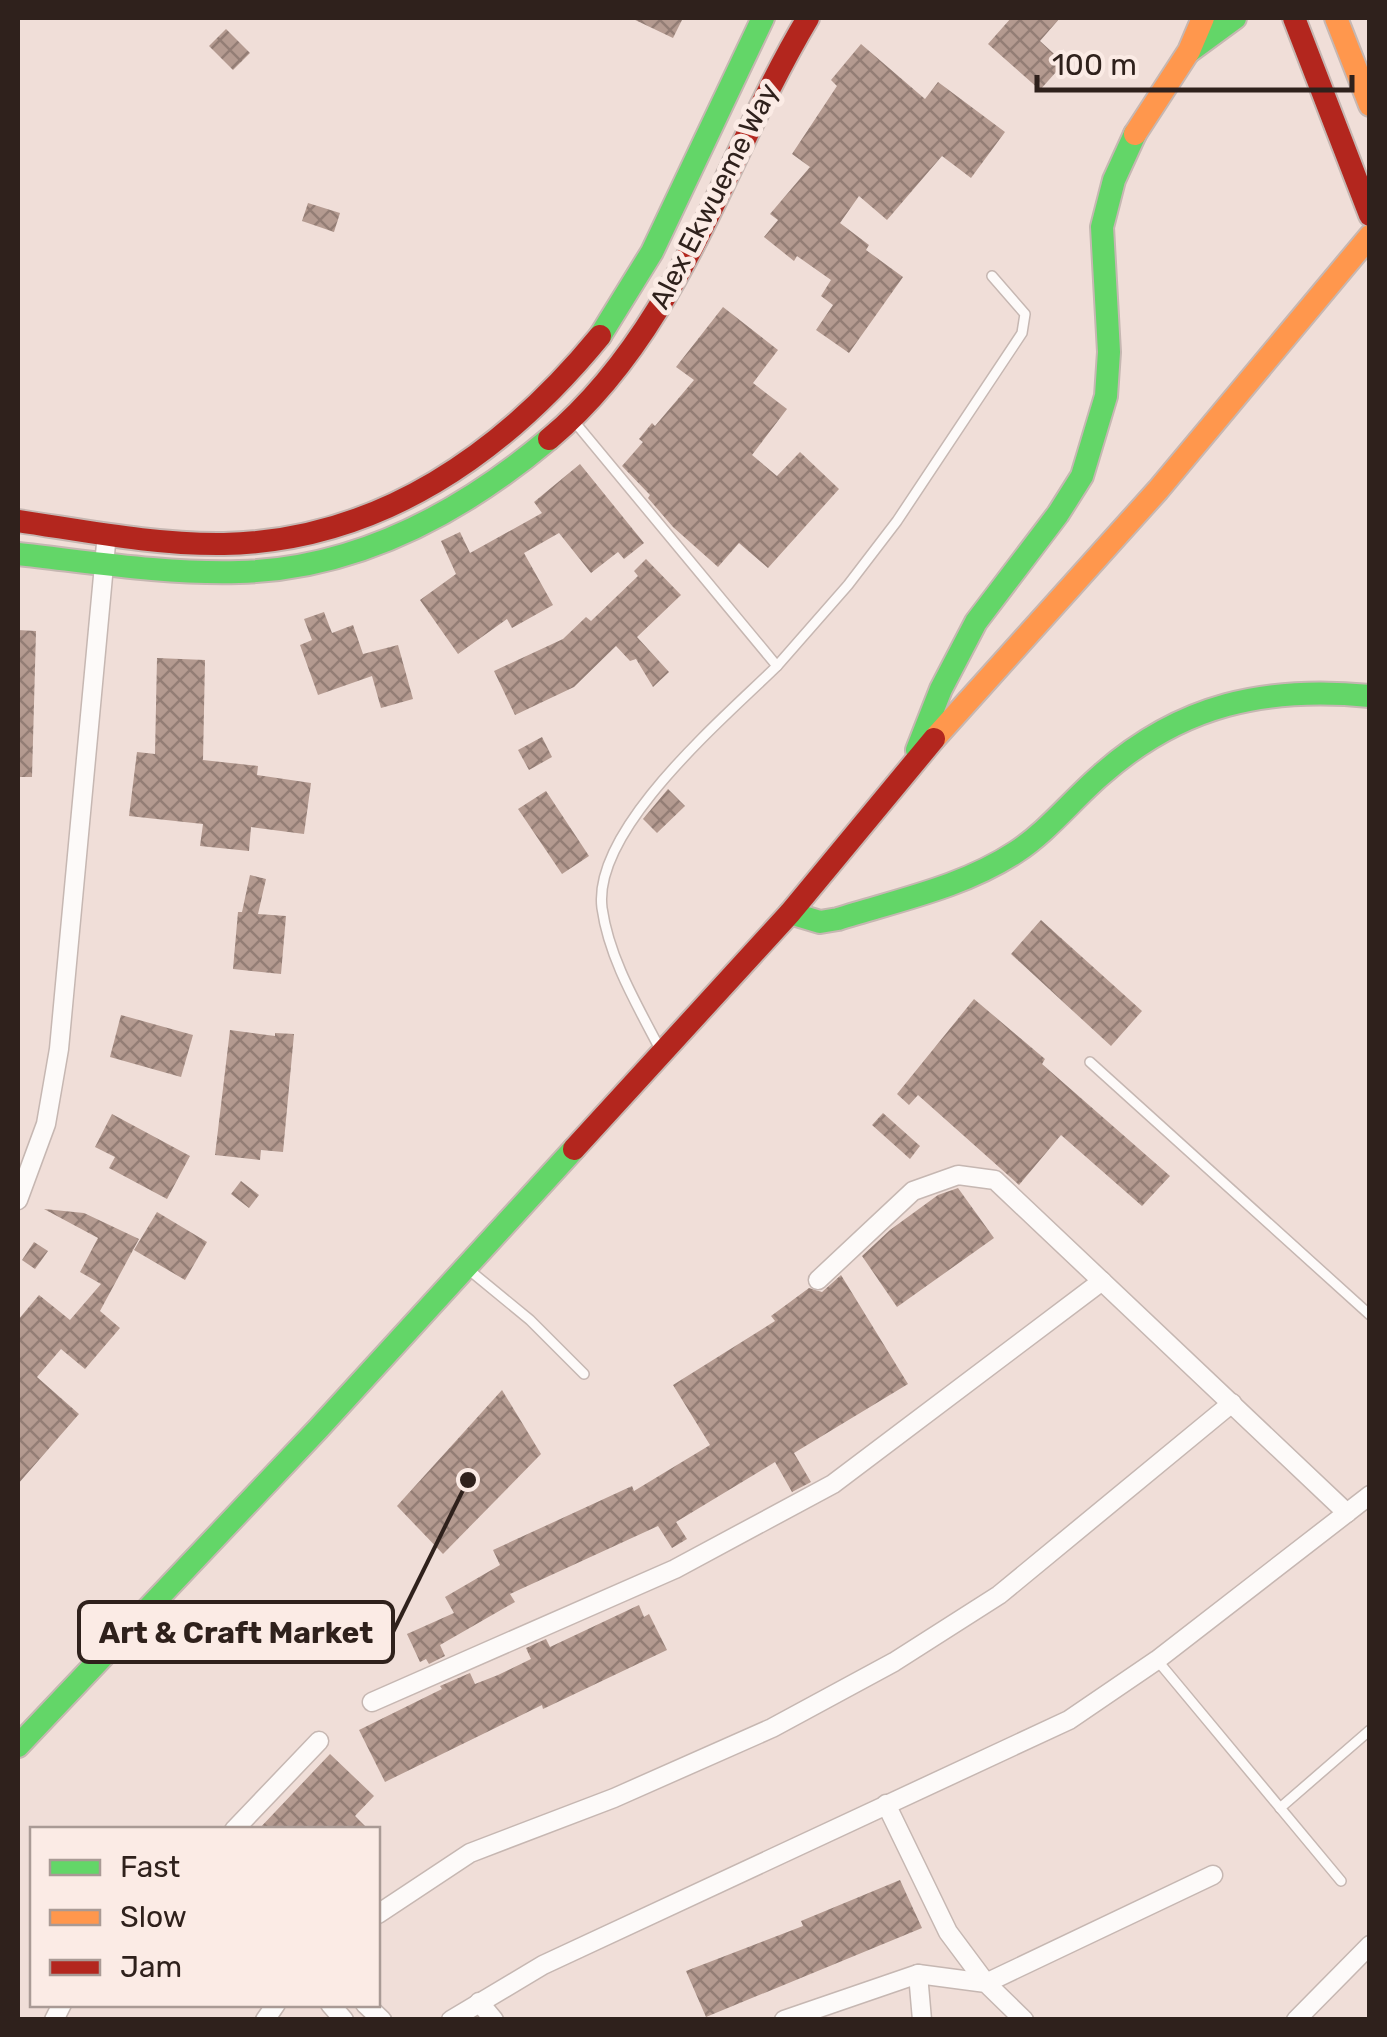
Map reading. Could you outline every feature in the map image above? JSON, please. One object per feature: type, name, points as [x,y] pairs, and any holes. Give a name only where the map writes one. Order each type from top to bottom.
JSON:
[{"type":"main road","name":"Alex Ekwueme Way","points":[[18,520],[107,533],[248,542],[332,527],[422,493],[507,435],[606,330],[682,193],[735,71],[763,18]]},
{"type":"main road","name":"Alex Ekwueme Way","points":[[18,554],[246,572],[339,557],[417,528],[458,506],[513,468],[594,396],[662,304],[726,183],[767,88],[808,18]]},
{"type":"main road","points":[[911,766],[941,689],[976,622],[1082,476],[1106,396],[1109,352],[1102,227],[1110,196],[1133,137],[1189,52],[1202,18]]},
{"type":"main road","points":[[1189,52],[1235,18]]},
{"type":"main road","points":[[1294,18],[1370,215]]},
{"type":"main road","points":[[1336,18],[1366,96]]},
{"type":"main road","points":[[18,1746],[466,1268],[790,913],[911,766],[1158,490],[1370,236]]},
{"type":"main road","points":[[790,913],[820,922],[974,874],[1018,850],[1111,766],[1151,737],[1193,716],[1240,700],[1293,690],[1370,696]]},
{"type":"street","points":[[18,1200],[46,1124],[59,1049],[107,533]]},
{"type":"street","points":[[818,1280],[913,1191],[958,1176],[994,1180],[1347,1512]]},
{"type":"street","points":[[372,1702],[675,1569],[832,1484],[1102,1280]]},
{"type":"street","points":[[380,1913],[470,1853],[614,1798],[772,1728],[894,1662],[999,1594],[1232,1403]]},
{"type":"street","points":[[451,2020],[543,1965],[1069,1720],[1157,1660],[1370,1495]]},
{"type":"street","points":[[237,1827],[319,1741]]},
{"type":"street","points":[[886,1804],[948,1932],[986,1983],[1024,2020]]},
{"type":"street","points":[[784,2020],[918,1974],[986,1983],[1213,1876]]},
{"type":"street","points":[[1296,2020],[1370,1945]]},
{"type":"street","points":[[918,1974],[922,2020]]},
{"type":"street","points":[[479,2002],[494,2020]]},
{"type":"lane","points":[[662,1053],[622,977],[602,909],[602,882],[610,856],[668,773],[777,666],[888,534],[1022,333],[1024,314],[992,276]]},
{"type":"lane","points":[[571,418],[777,666]]},
{"type":"lane","points":[[1090,1062],[1370,1316]]},
{"type":"lane","points":[[466,1268],[530,1320],[584,1374]]},
{"type":"lane","points":[[1157,1660],[1341,1881]]},
{"type":"lane","points":[[1280,1808],[1370,1730]]},
{"type":"building","points":[[631,18],[683,18],[673,38]]},
{"type":"building","points":[[1011,18],[1060,18],[1040,41],[1064,63],[1040,90],[988,44]]},
{"type":"building","points":[[226,29],[250,53],[233,70],[209,46]]},
{"type":"building","points":[[861,44],[925,99],[938,82],[1005,132],[971,178],[942,156],[887,220],[859,196],[840,223],[869,245],[866,250],[903,277],[849,353],[816,330],[833,305],[821,296],[831,280],[797,256],[794,261],[764,237],[778,220],[770,214],[810,167],[792,154],[837,86],[831,80]]},
{"type":"building","points":[[308,203],[340,213],[334,232],[302,221]]},
{"type":"building","points":[[723,307],[778,350],[753,383],[787,409],[752,455],[777,476],[800,452],[839,489],[768,568],[739,543],[718,567],[673,527],[622,466],[643,442],[639,439],[652,423],[655,426],[694,380],[676,367]]},
{"type":"building","points":[[580,464],[644,543],[624,559],[618,552],[591,573],[559,533],[524,553],[553,605],[512,628],[507,619],[458,654],[420,600],[456,574],[441,541],[460,532],[470,553],[542,513],[534,502]]},
{"type":"building","points":[[646,559],[681,595],[637,637],[669,672],[653,687],[636,659],[630,661],[616,646],[574,687],[515,715],[494,671],[563,639],[586,617],[591,621],[638,576],[634,571]]},
{"type":"building","points":[[324,612],[332,633],[353,625],[363,654],[398,645],[413,699],[381,708],[372,676],[318,695],[300,645],[312,640],[304,619]]},
{"type":"building","points":[[18,630],[36,631],[32,777],[18,777]]},
{"type":"building","points":[[157,658],[205,660],[203,760],[258,766],[257,775],[311,783],[304,834],[251,827],[249,851],[200,846],[203,824],[129,816],[137,752],[155,754]]},
{"type":"building","points":[[542,737],[552,757],[529,770],[518,750]]},
{"type":"building","points":[[668,789],[685,806],[657,833],[643,819]]},
{"type":"building","points":[[546,791],[589,856],[562,874],[518,809]]},
{"type":"building","points":[[250,875],[266,879],[258,914],[286,916],[281,974],[233,969],[238,912],[242,912]]},
{"type":"building","points":[[1041,920],[1142,1011],[1111,1046],[1011,954]]},
{"type":"building","points":[[974,999],[1045,1059],[1042,1064],[1170,1176],[1142,1206],[1061,1135],[1019,1185],[918,1095],[909,1105],[897,1094]]},
{"type":"building","points":[[121,1015],[193,1035],[181,1077],[110,1057]]},
{"type":"building","points":[[230,1030],[275,1036],[294,1034],[283,1152],[261,1150],[260,1160],[215,1155]]},
{"type":"building","points":[[883,1113],[920,1146],[910,1159],[872,1125]]},
{"type":"building","points":[[112,1114],[190,1156],[167,1199],[109,1168],[115,1157],[95,1147]]},
{"type":"building","points":[[241,1181],[259,1195],[249,1208],[231,1194]]},
{"type":"building","points":[[958,1188],[994,1238],[897,1307],[862,1256],[938,1195]]},
{"type":"building","points":[[44,1209],[84,1213],[139,1239],[100,1311],[120,1328],[85,1369],[61,1349],[37,1377],[79,1414],[18,1484],[18,1320],[39,1295],[70,1320],[101,1284],[80,1272],[98,1238]]},
{"type":"building","points":[[157,1212],[207,1242],[185,1280],[134,1250]]},
{"type":"building","points":[[34,1242],[48,1251],[35,1269],[22,1260]]},
{"type":"building","points":[[841,1275],[908,1384],[794,1453],[811,1482],[792,1492],[775,1462],[676,1522],[687,1539],[672,1548],[658,1526],[510,1594],[515,1602],[440,1645],[445,1656],[429,1664],[426,1659],[420,1662],[407,1634],[454,1613],[445,1597],[500,1565],[493,1550],[632,1486],[634,1491],[710,1445],[673,1385],[775,1321],[771,1316],[809,1288],[822,1292]]},
{"type":"building","points":[[502,1390],[541,1454],[443,1554],[397,1506]]},
{"type":"building","points":[[639,1605],[644,1617],[649,1614],[667,1650],[543,1709],[542,1705],[385,1782],[359,1730],[442,1689],[440,1686],[470,1673],[475,1684],[498,1675],[531,1659],[526,1648],[546,1639],[550,1647]]},
{"type":"building","points":[[330,1754],[374,1796],[355,1816],[366,1827],[261,1827]]},
{"type":"building","points":[[900,1880],[922,1928],[706,2017],[686,1971],[803,1926],[801,1921]]},
{"type":"traffic: fast","points":[[600,336],[652,252],[763,18]]},
{"type":"traffic: fast","points":[[1190,51],[1235,18]]},
{"type":"traffic: fast","points":[[917,750],[941,689],[976,622],[1082,476],[1106,396],[1109,352],[1102,227],[1114,180],[1135,134]]},
{"type":"traffic: fast","points":[[18,554],[211,572],[282,568],[324,560],[365,548],[443,513],[480,491],[549,439]]},
{"type":"traffic: fast","points":[[790,913],[820,922],[838,919],[974,875],[1028,844],[1131,751],[1194,716],[1226,705],[1295,694],[1370,696]]},
{"type":"traffic: fast","points":[[18,1746],[318,1429],[574,1149]]},
{"type":"traffic: slow","points":[[1135,134],[1189,51],[1203,18]]},
{"type":"traffic: slow","points":[[1336,18],[1370,105]]},
{"type":"traffic: slow","points":[[934,739],[1158,490],[1370,236]]},
{"type":"traffic: jam","points":[[549,439],[594,395],[633,347],[666,295],[808,18]]},
{"type":"traffic: jam","points":[[1294,18],[1370,215]]},
{"type":"traffic: jam","points":[[18,521],[198,544],[281,539],[335,527],[435,482],[480,452],[523,417],[600,336]]},
{"type":"traffic: jam","points":[[574,1149],[790,913],[934,739]]},
{"type":"place","name":"Art & Craft Market","points":[[468,1480]]}]
